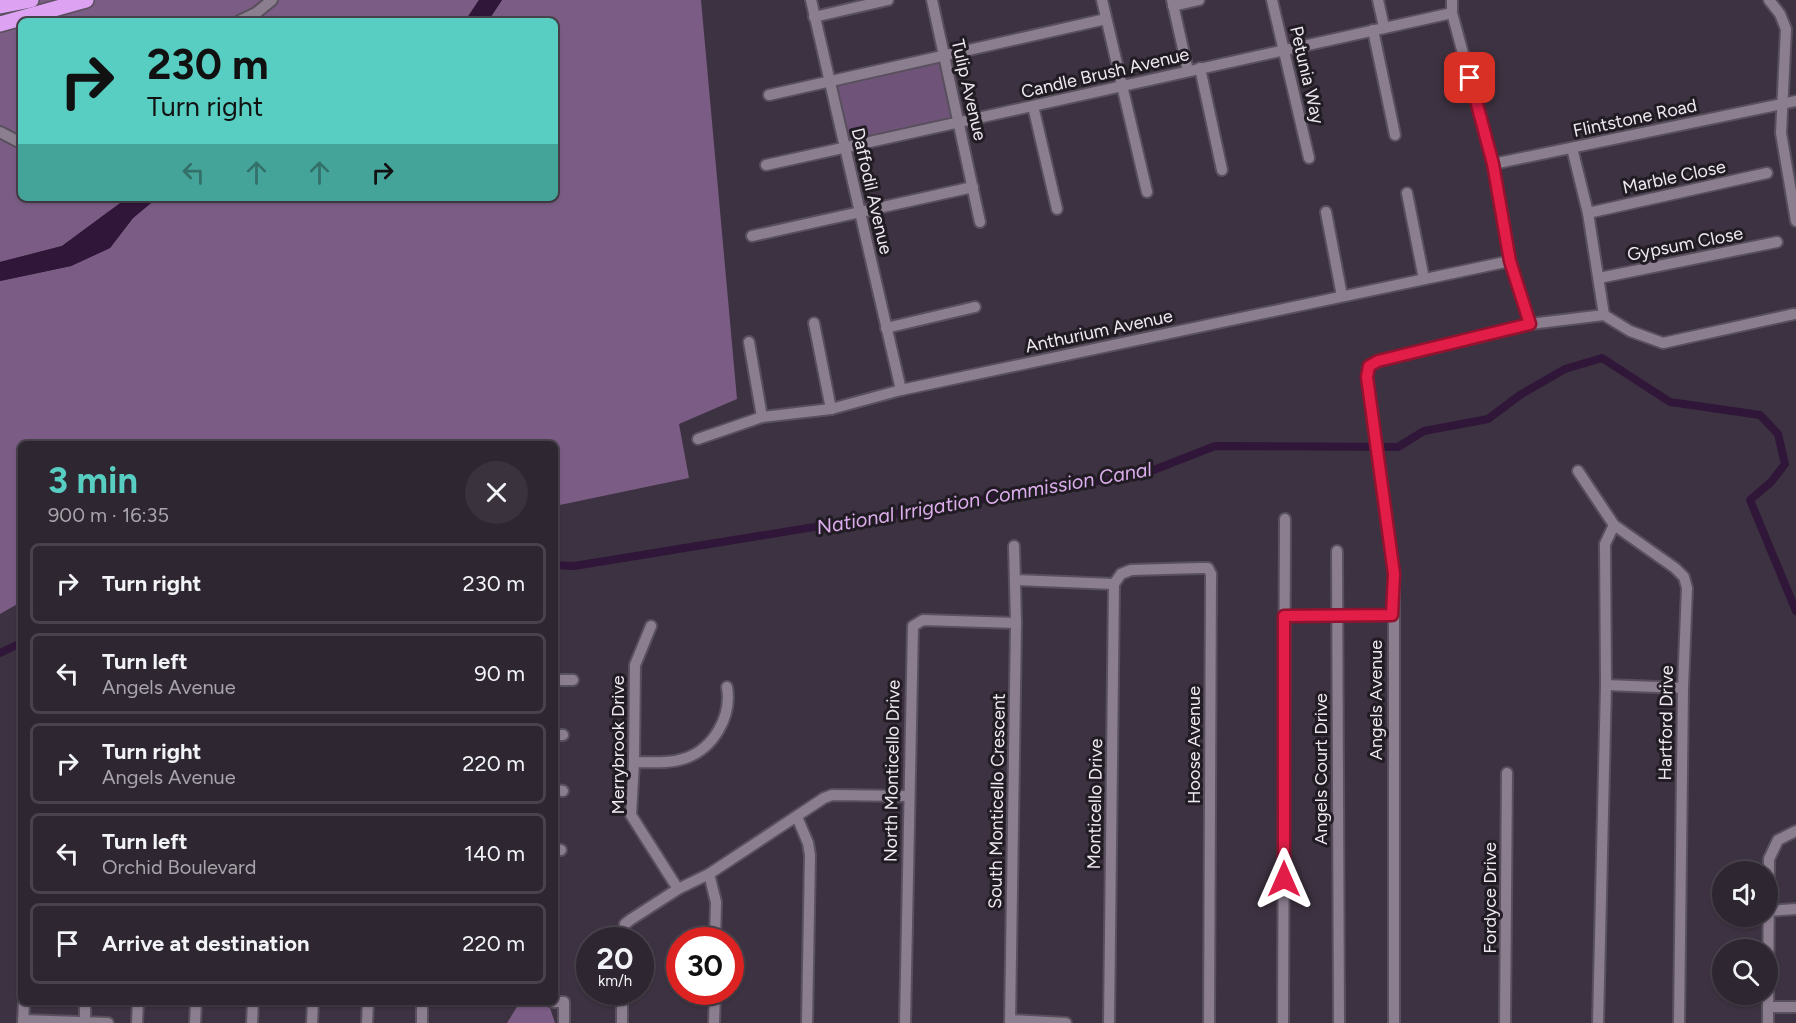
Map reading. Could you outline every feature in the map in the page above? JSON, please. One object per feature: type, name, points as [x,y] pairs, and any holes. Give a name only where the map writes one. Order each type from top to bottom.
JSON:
[{"type":"highway","points":[[0,6],[31,0]]},
{"type":"highway","points":[[22,18],[86,0]]},
{"type":"highway","points":[[0,24],[18,19]]},
{"type":"street","points":[[245,18],[256,13],[272,0]]},
{"type":"street","name":"Daffodil Avenue","points":[[811,0],[901,390]]},
{"type":"street","points":[[814,16],[888,0]]},
{"type":"street","name":"Tulip Avenue","points":[[932,0],[980,222]]},
{"type":"street","points":[[1102,0],[1147,192]]},
{"type":"street","points":[[1188,70],[1172,3],[1199,0]]},
{"type":"street","name":"Petunia Way","points":[[1272,0],[1309,158]]},
{"type":"street","points":[[1378,0],[1378,28],[1395,135]]},
{"type":"street","points":[[1452,0],[1452,13],[1493,164],[1510,261],[1530,324],[1604,315],[1630,331],[1663,343],[1794,314]]},
{"type":"street","points":[[1769,0],[1780,14],[1786,29],[1784,104],[1780,133],[1796,221]]},
{"type":"street","name":"Candle Brush Avenue","points":[[766,165],[1452,13]]},
{"type":"street","points":[[769,95],[1106,19]]},
{"type":"street","points":[[1200,68],[1222,170]]},
{"type":"street","name":"Flintstone Road","points":[[1493,164],[1796,101]]},
{"type":"street","points":[[1033,106],[1057,209]]},
{"type":"street","points":[[0,132],[18,141]]},
{"type":"street","points":[[1572,148],[1588,213],[1604,315]]},
{"type":"street","name":"Marble Close","points":[[1588,213],[1767,173]]},
{"type":"street","points":[[752,236],[973,187]]},
{"type":"street","points":[[1407,194],[1424,279]]},
{"type":"street","points":[[1326,212],[1342,296]]},
{"type":"street","name":"Gypsum Close","points":[[1599,278],[1777,242]]},
{"type":"street","name":"Anthurium Avenue","points":[[698,439],[762,417],[831,409],[901,390],[1510,261]]},
{"type":"street","points":[[886,328],[975,307]]},
{"type":"street","points":[[814,323],[831,409]]},
{"type":"street","name":"Angels Avenue","points":[[1394,1023],[1392,615],[1394,574],[1367,377],[1369,366],[1378,361],[1530,324]]},
{"type":"street","points":[[749,342],[762,417]]},
{"type":"street","name":"Hartford Drive","points":[[1578,471],[1614,525],[1684,577],[1687,588],[1683,688],[1679,1023]]},
{"type":"street","points":[[1283,1023],[1285,519]]},
{"type":"street","points":[[1598,1023],[1606,685],[1605,543],[1614,525]]},
{"type":"street","name":"South Monticello Crescent","points":[[1010,1021],[1016,623],[1014,546]]},
{"type":"street","name":"Angels Court Drive","points":[[1337,551],[1339,1023]]},
{"type":"street","name":"Hoose Avenue","points":[[1114,584],[1121,574],[1131,570],[1208,568],[1211,574],[1209,1023]]},
{"type":"street","points":[[1015,580],[1114,584]]},
{"type":"street","name":"Monticello Drive","points":[[1109,1023],[1114,584]]},
{"type":"street","points":[[1284,616],[1392,615]]},
{"type":"street","name":"North Monticello Drive","points":[[905,1023],[907,796],[913,626],[923,620],[1016,623]]},
{"type":"street","name":"Merrybrook Drive","points":[[651,626],[635,665],[631,815],[678,889]]},
{"type":"street","points":[[558,680],[573,680]]},
{"type":"street","points":[[1606,685],[1683,688]]},
{"type":"street","points":[[634,762],[687,758],[705,746],[726,718],[729,701],[727,687]]},
{"type":"street","name":"Fordyce Drive","points":[[1505,1023],[1507,773]]},
{"type":"street","points":[[625,927],[625,924],[678,889],[709,874],[832,795],[907,796]]},
{"type":"street","points":[[796,817],[808,843],[810,855],[807,1023]]},
{"type":"street","points":[[1769,861],[1772,849],[1778,840],[1796,831]]},
{"type":"street","points":[[709,874],[716,902],[715,927]]},
{"type":"street","points":[[1778,910],[1796,909]]},
{"type":"street","points":[[1768,927],[1768,1023]]},
{"type":"street","points":[[559,1002],[564,1023]]},
{"type":"street","points":[[24,1005],[23,1021],[108,1023]]},
{"type":"street","points":[[85,1005],[85,1022]]},
{"type":"street","points":[[137,1023],[138,1005]]},
{"type":"street","points":[[195,1023],[196,1005]]},
{"type":"street","points":[[252,1023],[253,1005]]},
{"type":"street","points":[[312,1023],[313,1005]]},
{"type":"street","points":[[367,1023],[368,1005]]},
{"type":"street","points":[[422,1005],[422,1023]]},
{"type":"street","points":[[622,1005],[622,1023]]},
{"type":"street","points":[[714,1023],[715,1005]]},
{"type":"street","points":[[1768,1007],[1796,1007]]},
{"type":"street","points":[[1010,1021],[1066,1023]]},
{"type":"shaded area","points":[[0,0],[479,0],[467,18],[18,18],[18,201],[123,201],[62,246],[0,262]]},
{"type":"shaded area","points":[[479,0],[502,0],[490,18],[467,18]]},
{"type":"shaded area","points":[[502,0],[701,0],[737,399],[679,424],[689,478],[558,505],[558,441],[18,441],[18,604],[0,614],[0,281],[71,266],[110,248],[133,218],[153,201],[558,201],[558,18],[490,18]]},
{"type":"shaded area","points":[[939,61],[954,121],[842,146],[828,84]]},
{"type":"shaded area","points":[[123,201],[153,201],[133,218],[110,248],[71,266],[0,281],[0,262],[62,246]]},
{"type":"shaded area","points":[[518,1005],[542,1005],[550,1008],[555,1023],[507,1023]]},
{"type":"waterway","name":"National Irrigation Commission Canal","points":[[558,565],[574,566],[1146,473],[1215,446],[1398,447],[1424,431],[1488,419],[1520,395],[1565,369],[1602,358],[1670,402],[1760,415],[1778,434],[1785,464],[1771,482],[1750,500],[1796,611]]},
{"type":"waterway","name":"National Irrigation Commission Canal","points":[[0,653],[18,644]]},
{"type":"route","points":[[1284,879],[1284,616],[1392,615],[1394,574],[1367,377],[1369,366],[1378,361],[1530,324],[1510,261],[1493,164],[1470,78]]}]
